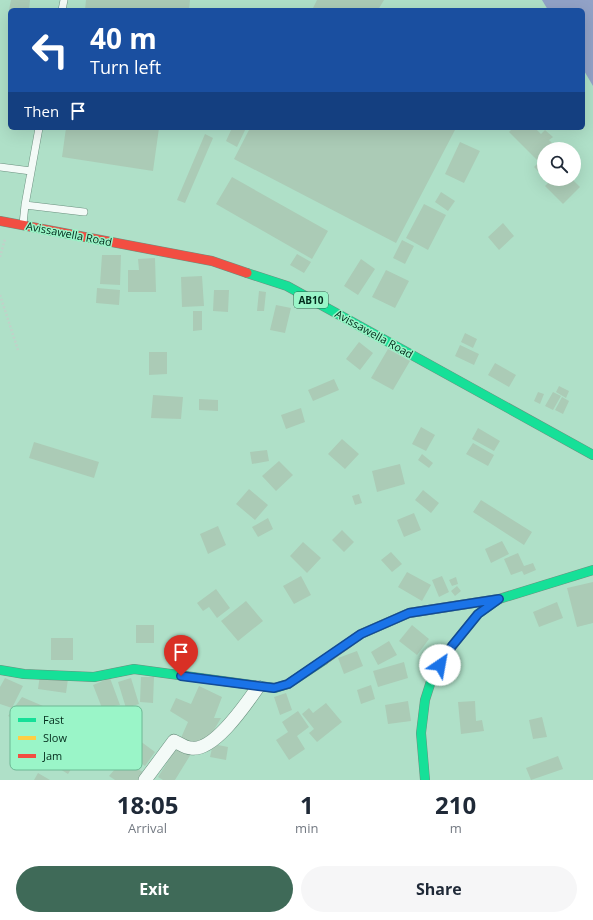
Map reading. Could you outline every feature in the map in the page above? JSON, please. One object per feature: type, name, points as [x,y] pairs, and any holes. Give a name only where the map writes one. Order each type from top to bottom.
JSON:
[{"type":"main road","name":"Avissawella Road","points":[[0,221],[212,261],[287,286],[593,455]]},
{"type":"main road","points":[[0,670],[24,674],[94,677],[134,669],[274,688],[288,684],[361,634],[409,613],[499,599],[593,570]]},
{"type":"main road","points":[[425,780],[421,733],[425,700],[433,675],[452,646],[478,614],[499,599]]},
{"type":"street","points":[[145,780],[174,741],[191,749],[208,745],[232,721],[258,687]]},
{"type":"lane","points":[[23,225],[25,205],[39,130]]},
{"type":"lane","points":[[0,167],[31,171]]},
{"type":"lane","points":[[25,205],[84,212]]},
{"type":"path","points":[[0,294],[18,350]]},
{"type":"water","points":[[542,0],[593,0],[593,86],[585,72],[585,8],[547,8]]},
{"type":"building","points":[[11,0],[30,0],[29,8],[9,8]]},
{"type":"building","points":[[86,0],[190,0],[189,8],[85,8]]},
{"type":"building","points":[[317,0],[384,0],[379,8],[313,8]]},
{"type":"building","points":[[66,130],[159,130],[153,171],[62,157]]},
{"type":"building","points":[[231,130],[245,130],[237,147],[226,141]]},
{"type":"building","points":[[249,130],[455,130],[396,243],[234,159]]},
{"type":"building","points":[[511,130],[537,130],[541,134],[545,130],[553,137],[549,140],[551,142],[537,142],[537,160],[509,132]]},
{"type":"building","points":[[205,134],[213,138],[185,203],[177,200]]},
{"type":"building","points":[[460,142],[480,151],[464,183],[445,174]]},
{"type":"building","points":[[232,177],[328,231],[312,259],[216,204]]},
{"type":"building","points":[[545,186],[580,187],[563,204]]},
{"type":"building","points":[[441,192],[455,201],[448,211],[435,202]]},
{"type":"building","points":[[424,204],[446,215],[428,250],[406,238]]},
{"type":"building","points":[[503,223],[514,236],[499,250],[488,237]]},
{"type":"building","points":[[402,240],[414,246],[405,264],[393,258]]},
{"type":"building","points":[[297,254],[311,262],[304,273],[290,265]]},
{"type":"building","points":[[102,255],[121,255],[120,285],[100,284]]},
{"type":"building","points":[[155,258],[156,292],[128,292],[128,270],[139,270],[138,259]]},
{"type":"building","points":[[361,259],[375,269],[358,295],[344,286]]},
{"type":"building","points":[[386,270],[409,281],[395,308],[372,297]]},
{"type":"building","points":[[202,276],[204,306],[182,307],[181,277]]},
{"type":"building","points":[[97,288],[120,290],[119,305],[96,303]]},
{"type":"building","points":[[214,290],[229,290],[228,312],[213,311]]},
{"type":"building","points":[[259,291],[266,292],[264,311],[257,311]]},
{"type":"building","points":[[276,305],[291,308],[285,333],[270,330]]},
{"type":"building","points":[[193,311],[202,311],[202,330],[193,331]]},
{"type":"building","points":[[465,333],[477,339],[473,348],[461,342]]},
{"type":"building","points":[[359,342],[373,353],[360,370],[346,359]]},
{"type":"building","points":[[460,345],[479,354],[474,365],[455,356]]},
{"type":"building","points":[[388,349],[410,361],[393,390],[371,378]]},
{"type":"building","points":[[149,352],[167,352],[167,374],[149,375]]},
{"type":"building","points":[[495,363],[516,375],[509,387],[488,375]]},
{"type":"building","points":[[334,379],[339,390],[313,401],[308,390]]},
{"type":"building","points":[[559,386],[569,391],[566,398],[556,392]]},
{"type":"building","points":[[538,392],[544,394],[540,404],[534,401]]},
{"type":"building","points":[[553,392],[561,396],[553,410],[545,406]]},
{"type":"building","points":[[153,395],[183,397],[181,419],[151,418]]},
{"type":"building","points":[[562,397],[569,401],[563,414],[555,410]]},
{"type":"building","points":[[199,399],[218,400],[218,411],[199,410]]},
{"type":"building","points":[[301,408],[305,422],[286,429],[281,415]]},
{"type":"building","points":[[421,427],[435,435],[426,451],[412,444]]},
{"type":"building","points":[[478,428],[500,441],[494,451],[472,439]]},
{"type":"building","points":[[342,439],[359,454],[345,469],[328,454]]},
{"type":"building","points":[[34,442],[99,462],[94,478],[29,458]]},
{"type":"building","points":[[473,443],[494,455],[488,466],[466,454]]},
{"type":"building","points":[[267,450],[269,461],[252,464],[250,452]]},
{"type":"building","points":[[422,454],[433,463],[429,468],[418,460]]},
{"type":"building","points":[[279,461],[293,475],[276,491],[262,476]]},
{"type":"building","points":[[400,464],[405,484],[377,492],[372,471]]},
{"type":"building","points":[[249,489],[268,505],[255,520],[236,504]]},
{"type":"building","points":[[423,490],[439,503],[431,513],[415,500]]},
{"type":"building","points":[[359,494],[362,503],[355,505],[352,496]]},
{"type":"building","points":[[481,500],[532,532],[524,545],[473,512]]},
{"type":"building","points":[[414,513],[421,530],[404,537],[397,520]]},
{"type":"building","points":[[268,518],[273,529],[258,537],[252,527]]},
{"type":"building","points":[[218,526],[226,545],[208,554],[200,534]]},
{"type":"building","points":[[342,530],[354,542],[344,552],[332,540]]},
{"type":"building","points":[[502,541],[509,554],[491,563],[485,549]]},
{"type":"building","points":[[303,542],[321,558],[307,573],[290,556]]},
{"type":"building","points":[[391,552],[402,564],[392,572],[381,560]]},
{"type":"building","points":[[518,553],[524,566],[533,563],[536,570],[524,575],[522,571],[511,575],[504,559]]},
{"type":"building","points":[[407,572],[431,585],[422,601],[398,587]]},
{"type":"building","points":[[301,576],[311,595],[294,604],[283,586]]},
{"type":"building","points":[[442,576],[449,592],[439,597],[432,580]]},
{"type":"building","points":[[456,577],[458,584],[452,586],[449,580]]},
{"type":"building","points":[[593,582],[593,623],[577,627],[567,588]]},
{"type":"building","points":[[457,586],[461,591],[455,596],[451,591]]},
{"type":"building","points":[[216,589],[230,608],[217,618],[209,607],[203,611],[197,603]]},
{"type":"building","points":[[246,601],[263,621],[238,641],[221,621]]},
{"type":"building","points":[[557,602],[563,618],[539,627],[533,612]]},
{"type":"building","points":[[136,625],[154,625],[154,643],[136,643]]},
{"type":"building","points":[[412,625],[429,639],[417,655],[399,641]]},
{"type":"building","points":[[51,638],[73,638],[73,660],[51,660]]},
{"type":"building","points":[[389,641],[397,655],[378,665],[371,652]]},
{"type":"building","points":[[357,651],[363,666],[344,674],[338,658]]},
{"type":"building","points":[[404,662],[408,678],[378,687],[373,671]]},
{"type":"building","points":[[40,675],[68,679],[66,693],[38,689]]},
{"type":"building","points":[[141,677],[154,677],[153,703],[140,702]]},
{"type":"building","points":[[5,678],[23,686],[13,706],[10,706],[10,707],[0,704],[0,687]]},
{"type":"building","points":[[110,678],[120,705],[101,706],[93,685]]},
{"type":"building","points":[[131,678],[139,704],[125,706],[118,682]]},
{"type":"building","points":[[371,685],[375,699],[361,704],[357,690]]},
{"type":"building","points":[[199,686],[222,697],[214,718],[221,718],[211,735],[202,743],[180,740],[188,722],[170,711],[176,698],[191,704]]},
{"type":"building","points":[[286,693],[292,710],[280,715],[274,697]]},
{"type":"building","points":[[22,697],[43,706],[15,706]]},
{"type":"building","points":[[408,701],[411,721],[388,724],[385,705]]},
{"type":"building","points":[[475,701],[476,721],[482,720],[484,731],[461,734],[458,702]]},
{"type":"building","points":[[326,703],[342,722],[317,742],[309,733],[314,729],[302,714],[309,708],[313,713]]},
{"type":"building","points":[[298,711],[309,727],[297,736],[305,749],[289,760],[276,740],[288,732],[282,722]]},
{"type":"building","points":[[542,717],[547,737],[533,739],[529,720]]},
{"type":"building","points":[[142,742],[155,752],[145,766],[142,764]]},
{"type":"building","points":[[213,744],[228,747],[226,760],[210,757]]},
{"type":"building","points":[[177,747],[191,754],[175,780],[163,780],[158,777]]},
{"type":"building","points":[[558,756],[563,769],[531,780],[526,768]]},
{"type":"building","points":[[61,770],[70,770],[68,774]]},
{"type":"building","points":[[114,770],[139,770],[143,772],[139,780],[115,780],[109,776]]},
{"type":"building","points":[[38,773],[50,780],[34,780]]},
{"type":"traffic: fast","points":[[247,273],[287,286],[593,455]]},
{"type":"traffic: fast","points":[[425,780],[421,733],[425,700],[433,675],[452,646],[478,614],[499,599],[593,570]]},
{"type":"traffic: fast","points":[[0,670],[24,674],[94,677],[134,669],[275,688],[288,684],[324,660]]},
{"type":"traffic: slow","points":[[324,660],[361,634],[409,613],[499,599]]},
{"type":"traffic: jam","points":[[0,221],[212,261],[247,273]]},
{"type":"route","points":[[181,676],[274,688],[288,684],[361,634],[409,613],[499,599],[478,614],[452,646],[440,665]]}]
